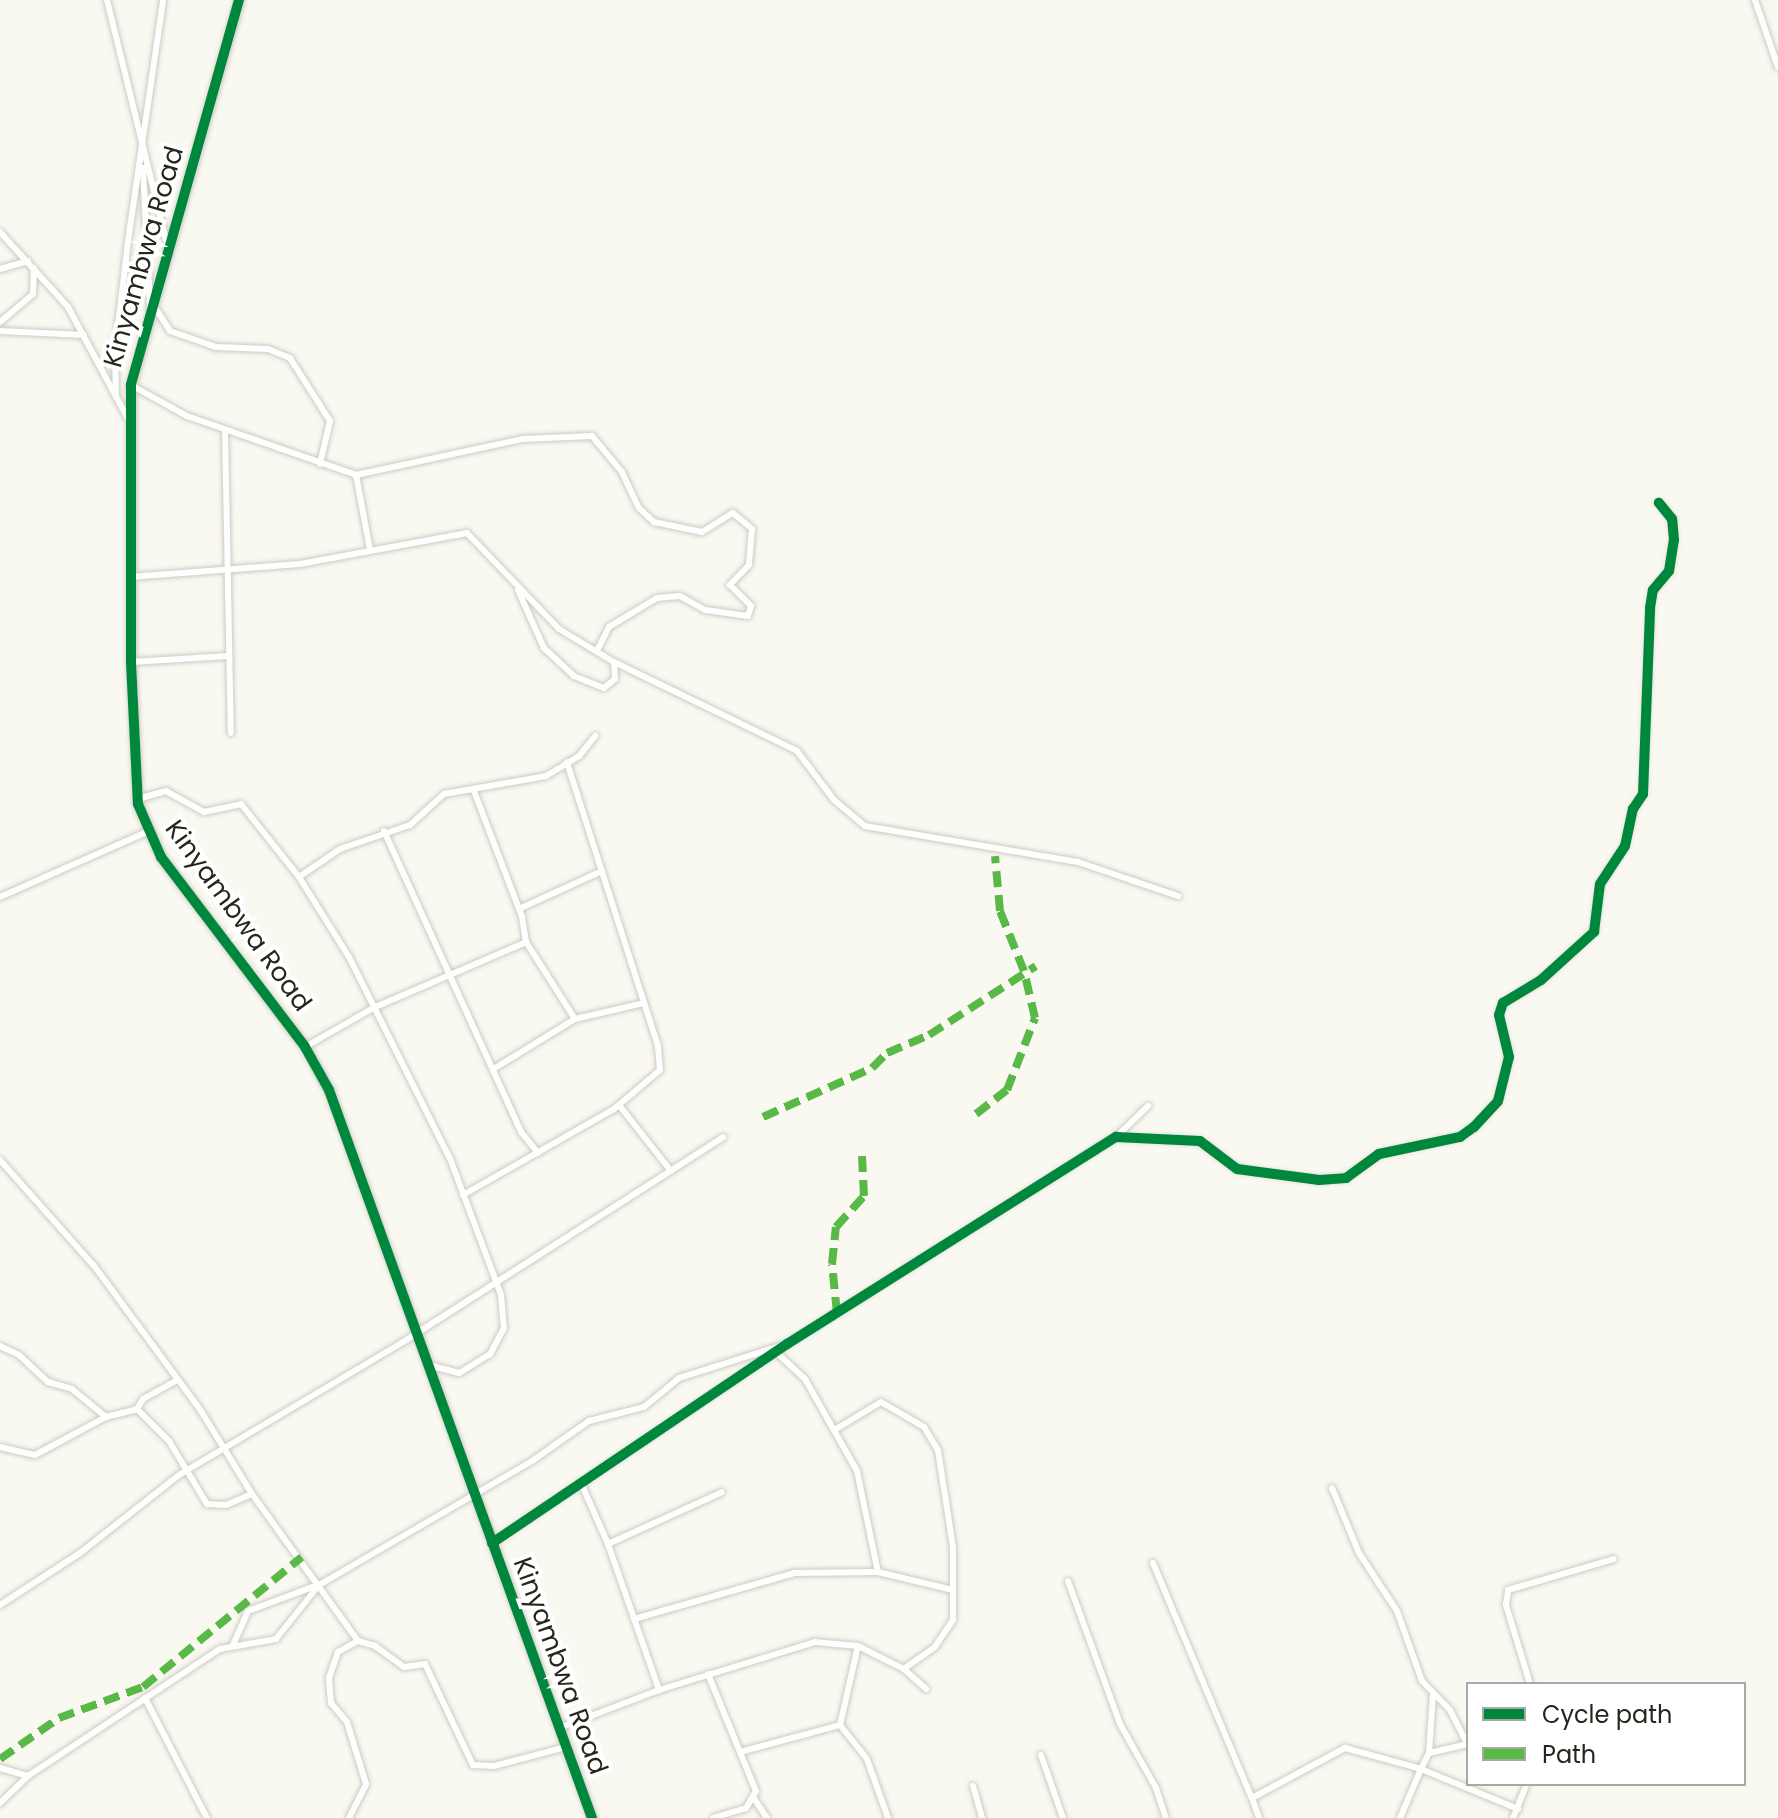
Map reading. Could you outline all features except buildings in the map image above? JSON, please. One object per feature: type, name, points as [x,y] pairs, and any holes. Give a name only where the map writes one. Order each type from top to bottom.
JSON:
[{"type":"street","points":[[107,0],[169,255]]},
{"type":"street","points":[[116,397],[115,352],[163,0]]},
{"type":"street","name":"Kinyambwa Road","points":[[239,0],[131,385],[131,662],[138,799],[147,832],[305,1047],[329,1090],[592,1818]]},
{"type":"street","points":[[1755,0],[1778,67]]},
{"type":"street","points":[[143,153],[153,311],[170,331],[216,347],[268,349],[290,358],[330,421],[320,464]]},
{"type":"street","points":[[0,232],[34,268],[84,335],[129,421]]},
{"type":"street","points":[[0,269],[28,261]]},
{"type":"street","points":[[0,322],[33,294],[34,268]]},
{"type":"street","points":[[0,331],[84,335]]},
{"type":"street","points":[[131,385],[225,430],[356,475],[577,432],[600,442],[627,481],[635,502],[654,522],[702,532],[733,513],[755,533],[749,565],[730,585],[751,606],[748,616],[705,610],[680,596],[657,598],[609,627],[597,651]]},
{"type":"street","points":[[225,430],[231,733]]},
{"type":"street","points":[[356,475],[370,550]]},
{"type":"street","points":[[1116,1137],[1200,1141],[1237,1169],[1319,1180],[1346,1178],[1379,1154],[1460,1137],[1498,1101],[1509,1057],[1499,1015],[1503,1003],[1515,991],[1541,980],[1594,932],[1600,884],[1625,846],[1633,809],[1643,794],[1650,608],[1653,590],[1669,571],[1674,540],[1672,519],[1659,503]]},
{"type":"street","points":[[130,577],[226,572],[467,533],[559,629],[614,662],[797,751],[834,800],[865,826],[1078,862],[1178,896]]},
{"type":"street","points":[[517,587],[544,648],[574,676],[604,688],[615,679],[614,662]]},
{"type":"street","points":[[131,662],[229,656]]},
{"type":"street","points":[[299,877],[340,849],[384,831],[410,825],[444,794],[546,776],[567,762],[595,736]]},
{"type":"street","points":[[463,1195],[619,1105],[660,1070],[658,1046],[640,1004],[567,762]]},
{"type":"street","points":[[138,799],[166,791],[204,812],[241,804],[299,877],[349,957],[463,1195],[498,1280],[505,1313],[500,1343],[459,1373],[430,1365]]},
{"type":"street","points":[[474,791],[522,917],[526,942],[575,1019]]},
{"type":"street","points":[[384,831],[451,971],[521,1132],[538,1153]]},
{"type":"street","points":[[0,897],[147,832]]},
{"type":"street","points":[[521,908],[602,871]]},
{"type":"street","points":[[305,1047],[373,1008],[451,971],[526,942]]},
{"type":"street","points":[[495,1068],[575,1019],[640,1004]]},
{"type":"street","points":[[619,1105],[671,1171]]},
{"type":"street","points":[[492,1543],[787,1344],[1116,1137],[1148,1106]]},
{"type":"street","points":[[0,1605],[80,1553],[186,1471],[418,1330],[723,1137]]},
{"type":"street","points":[[0,1160],[95,1267],[225,1447],[252,1494],[358,1641],[375,1646],[404,1667],[425,1664],[473,1765],[494,1766],[566,1747]]},
{"type":"street","points":[[233,1645],[248,1611],[319,1585],[476,1494],[589,1421],[644,1407],[679,1378],[787,1344]]},
{"type":"street","points":[[0,1346],[19,1355],[48,1382],[72,1389],[106,1417]]},
{"type":"street","points":[[776,1352],[805,1379],[836,1429],[864,1487],[878,1572]]},
{"type":"street","points":[[0,1447],[35,1455],[106,1417],[137,1409],[143,1399],[175,1381]]},
{"type":"street","points":[[836,1429],[881,1402],[924,1427],[938,1450],[953,1547],[953,1620],[946,1633],[904,1669]]},
{"type":"street","points":[[137,1409],[151,1419],[207,1504],[226,1505],[252,1494]]},
{"type":"street","points":[[581,1483],[608,1544],[659,1690]]},
{"type":"street","points":[[1332,1488],[1369,1572],[1397,1611],[1415,1667],[1433,1694],[1450,1710],[1466,1740]]},
{"type":"street","points":[[608,1544],[722,1492]]},
{"type":"street","points":[[1529,1682],[1506,1605],[1508,1590],[1614,1559]]},
{"type":"street","points":[[1153,1563],[1259,1818]]},
{"type":"street","points":[[634,1619],[794,1573],[878,1572],[953,1590]]},
{"type":"street","points":[[1068,1581],[1120,1724],[1156,1788],[1166,1818]]},
{"type":"street","points":[[0,1803],[28,1776],[145,1698],[233,1645],[276,1639],[319,1585]]},
{"type":"street","points":[[349,1818],[366,1784],[347,1722],[331,1703],[334,1690],[329,1678],[338,1652],[358,1641]]},
{"type":"street","points":[[559,1728],[659,1690],[815,1642],[858,1646],[904,1669],[926,1689]]},
{"type":"street","points":[[840,1725],[858,1646]]},
{"type":"street","points":[[708,1674],[756,1791],[746,1808],[714,1818]]},
{"type":"street","points":[[1400,1818],[1429,1753],[1433,1694]]},
{"type":"street","points":[[145,1698],[207,1818]]},
{"type":"street","points":[[740,1752],[840,1725]]},
{"type":"street","points":[[840,1725],[867,1759],[888,1818]]},
{"type":"street","points":[[1429,1753],[1466,1744]]},
{"type":"street","points":[[1252,1798],[1345,1748],[1421,1769],[1518,1809]]},
{"type":"street","points":[[1041,1755],[1063,1818]]},
{"type":"street","points":[[0,1768],[28,1776]]},
{"type":"street","points":[[973,1786],[982,1818]]},
{"type":"street","points":[[1513,1818],[1526,1786]]},
{"type":"street","points":[[753,1797],[767,1818]]},
{"type":"marked path","points":[[976,1114],[1007,1090],[1035,1018],[1024,971],[1000,911],[995,856]]},
{"type":"marked path","points":[[763,1117],[872,1068],[887,1053],[929,1035],[1036,966]]},
{"type":"marked path","points":[[837,1313],[832,1264],[836,1227],[864,1196],[862,1156]]},
{"type":"marked path","points":[[0,1759],[59,1718],[143,1687],[302,1557]]},
{"type":"cycle path","points":[[239,0],[131,385],[131,662],[138,804],[161,857],[305,1047],[329,1090],[592,1818]]},
{"type":"cycle path","points":[[492,1543],[787,1344],[1116,1137],[1200,1141],[1237,1169],[1319,1180],[1346,1178],[1379,1154],[1460,1137],[1474,1127],[1498,1101],[1509,1057],[1499,1015],[1503,1003],[1541,980],[1594,932],[1600,884],[1625,846],[1633,809],[1643,794],[1650,608],[1653,590],[1669,571],[1674,540],[1672,519],[1659,503]]}]
